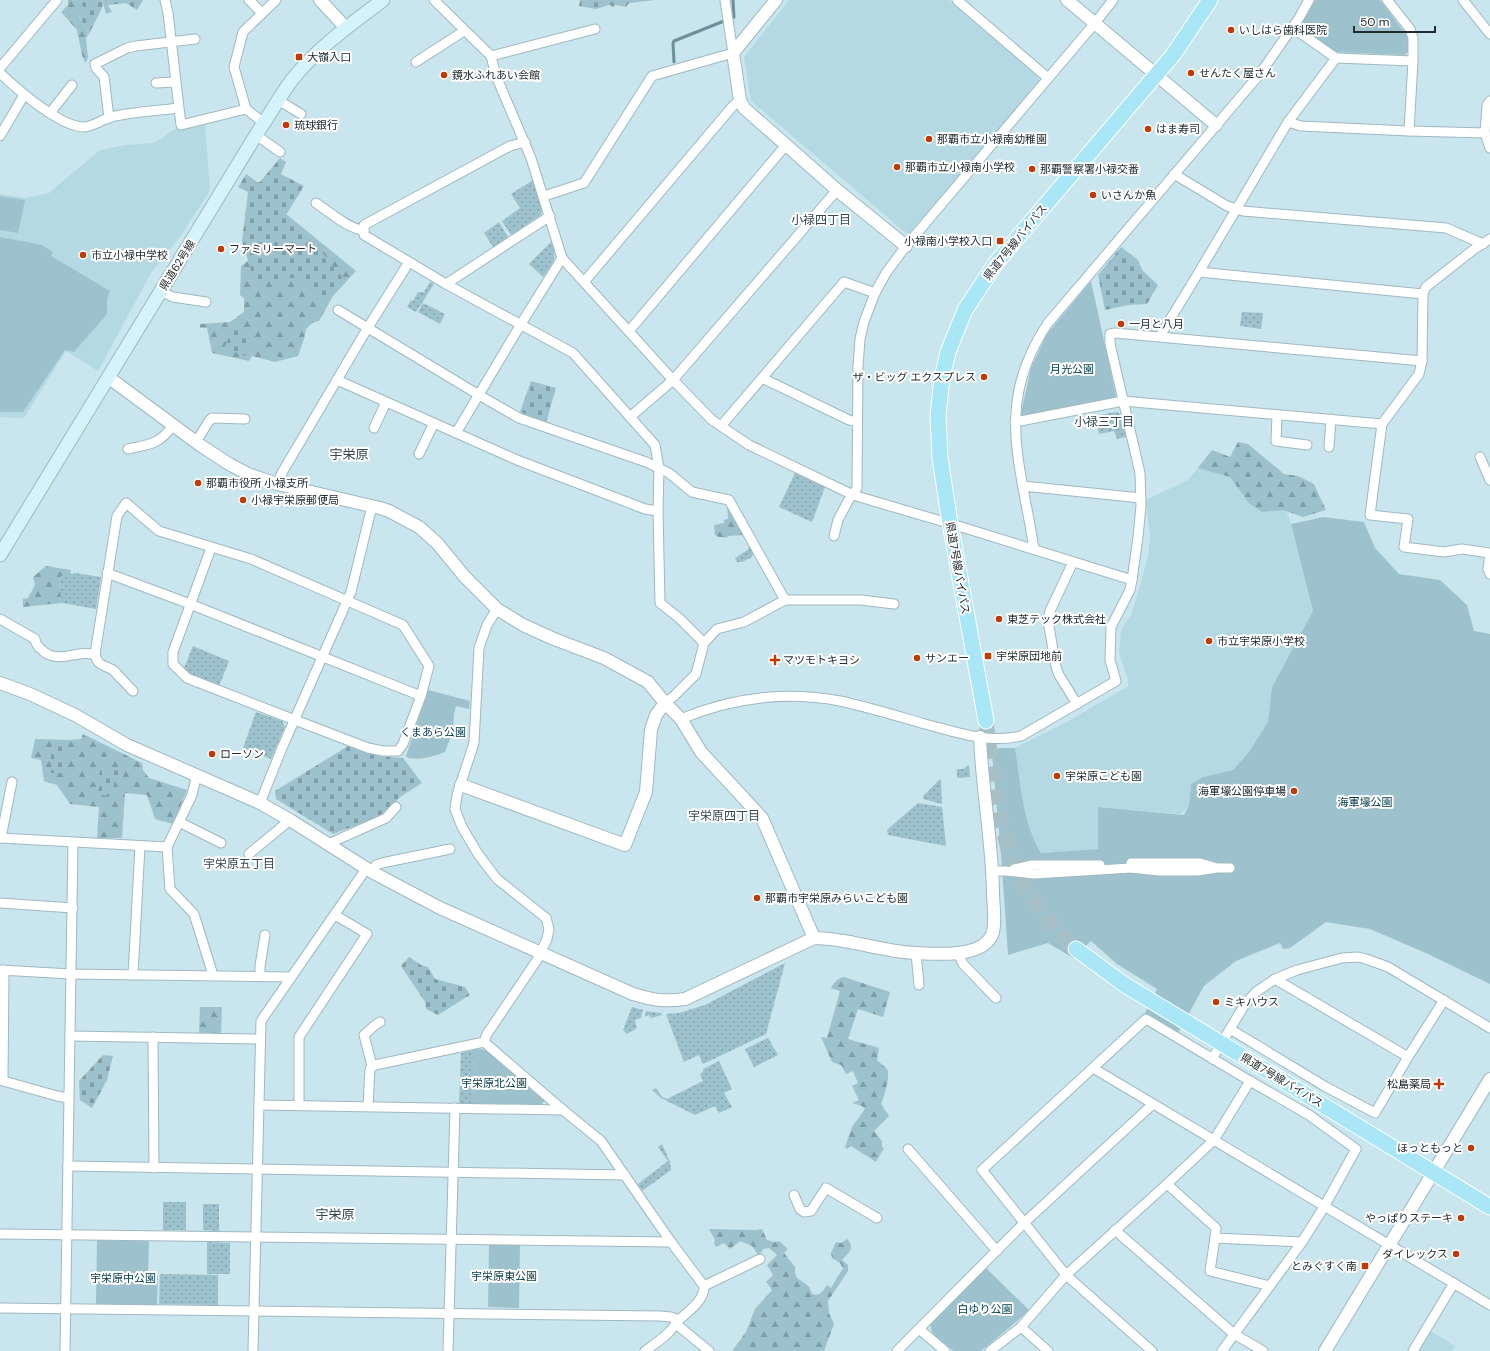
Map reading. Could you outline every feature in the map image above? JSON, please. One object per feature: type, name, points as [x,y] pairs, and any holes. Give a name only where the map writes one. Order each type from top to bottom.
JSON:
[{"type":"main road","name":"県道62号線","points":[[0,555],[278,100],[303,68],[346,28],[383,0]]},
{"type":"main road","name":"県道7号線バイパス","points":[[986,721],[950,523],[940,458],[938,416],[940,393],[945,365],[952,340],[965,310],[996,262],[1156,75],[1184,39],[1210,0]]},
{"type":"main road","name":"県道7号線バイパス","points":[[1076,949],[1125,985],[1490,1207]]},
{"type":"street","points":[[0,68],[57,0]]},
{"type":"street","points":[[165,0],[168,11],[181,125],[246,109]]},
{"type":"street","points":[[249,0],[262,13]]},
{"type":"street","points":[[264,123],[246,109],[234,67],[243,32],[276,0]]},
{"type":"street","points":[[320,0],[346,28]]},
{"type":"street","points":[[434,0],[491,56],[496,76],[524,142],[544,196],[562,258],[673,380],[712,420],[749,445],[853,495],[950,523],[1132,580]]},
{"type":"street","points":[[725,0],[740,100],[744,108],[837,190],[906,246]]},
{"type":"street","points":[[544,196],[584,183],[652,76],[732,53],[776,0]]},
{"type":"street","points":[[958,0],[1048,78]]},
{"type":"street","points":[[1067,0],[1216,125]]},
{"type":"street","points":[[834,536],[838,520],[857,488],[858,352],[864,322],[874,293],[886,273],[906,246],[1113,0]]},
{"type":"street","points":[[1034,549],[1017,452],[1015,422],[1016,406],[1021,379],[1029,357],[1043,330],[1259,75],[1293,28],[1309,0]]},
{"type":"street","points":[[1387,0],[1410,29],[1413,38],[1409,131]]},
{"type":"street","points":[[1463,0],[1490,34]]},
{"type":"street","points":[[1293,28],[1336,58],[1413,61]]},
{"type":"street","points":[[491,56],[595,29]]},
{"type":"street","points":[[416,62],[464,31]]},
{"type":"street","points":[[109,118],[104,77],[96,68],[95,64],[127,48],[195,39]]},
{"type":"street","points":[[1160,336],[1288,122],[1336,58]]},
{"type":"street","points":[[0,73],[24,95],[50,113],[74,126],[86,127],[109,118],[178,108]]},
{"type":"street","points":[[156,83],[175,82]]},
{"type":"street","points":[[50,113],[72,85]]},
{"type":"street","points":[[0,136],[24,95]]},
{"type":"street","points":[[278,100],[301,114]]},
{"type":"street","points":[[584,282],[732,107],[740,100]]},
{"type":"street","points":[[1490,101],[1486,105],[1485,133],[1490,148]]},
{"type":"street","points":[[1288,122],[1301,126],[1485,133]]},
{"type":"street","points":[[256,135],[280,152]]},
{"type":"street","points":[[524,142],[510,146],[364,225],[364,235],[446,284],[573,353],[655,445],[659,468],[658,511],[660,603],[679,618],[704,643]]},
{"type":"street","points":[[629,331],[786,145]]},
{"type":"street","points":[[1174,174],[1227,206],[1244,211],[1446,228],[1468,237],[1486,242]]},
{"type":"street","points":[[630,417],[673,380],[837,190]]},
{"type":"street","points":[[316,203],[352,226],[360,230],[364,230]]},
{"type":"street","points":[[446,284],[550,216]]},
{"type":"street","points":[[1486,242],[1473,250],[1426,287],[1423,294],[1422,361],[1419,374],[1382,424],[1370,515],[1408,519],[1404,547],[1444,552],[1462,549],[1490,554],[1488,569],[1490,574]]},
{"type":"street","points":[[456,433],[520,324],[562,258]]},
{"type":"street","points":[[277,484],[283,470],[367,329],[409,262]]},
{"type":"street","points":[[1199,272],[1423,294]]},
{"type":"street","points":[[721,426],[844,282],[874,293]]},
{"type":"street","points":[[160,291],[173,297],[206,302]]},
{"type":"street","points":[[338,310],[367,329],[519,418],[646,462],[669,473],[692,492],[730,500],[785,600]]},
{"type":"street","points":[[682,719],[699,712],[721,706],[763,698],[818,698],[853,704],[980,738],[1003,739],[1020,736],[1116,681],[1110,660],[1112,627],[1130,590],[1138,537],[1141,498],[1140,473],[1110,344],[1110,334],[1160,336],[1422,361]]},
{"type":"street","points":[[108,377],[196,442],[248,474],[277,484],[389,511],[419,527],[437,543],[465,577],[497,609],[529,628],[604,658],[629,670],[648,682],[665,703],[682,719],[701,752],[762,818],[814,938]]},
{"type":"street","points":[[762,378],[849,420],[857,422]]},
{"type":"street","points":[[337,380],[524,463],[645,509],[658,511]]},
{"type":"street","points":[[1015,422],[1123,401],[1382,424]]},
{"type":"street","points":[[374,428],[386,402]]},
{"type":"street","points":[[1277,415],[1276,441],[1307,445]]},
{"type":"street","points":[[196,442],[212,418],[245,419]]},
{"type":"street","points":[[1329,447],[1331,419]]},
{"type":"street","points":[[419,454],[434,423]]},
{"type":"street","points":[[128,450],[156,442],[166,434],[173,425]]},
{"type":"street","points":[[1480,457],[1490,480]]},
{"type":"street","points":[[1023,486],[1141,498]]},
{"type":"street","points":[[133,691],[113,670],[102,666],[96,660],[95,654],[117,516],[126,503],[160,531],[211,548],[251,559],[403,625],[429,666],[421,696],[403,744],[398,751],[383,751],[368,748],[187,678],[173,664],[173,652],[211,548]]},
{"type":"street","points":[[260,803],[351,592],[372,506]]},
{"type":"street","points":[[1073,562],[1050,611],[1048,621],[1058,671],[1077,704]]},
{"type":"street","points":[[107,573],[190,604],[421,696]]},
{"type":"street","points":[[461,785],[624,845],[646,792],[651,730],[656,715],[665,703],[696,674],[704,643],[717,629],[737,625],[785,600],[861,600],[894,604]]},
{"type":"street","points":[[484,1042],[487,1034],[541,954],[549,929],[546,918],[497,879],[478,854],[462,827],[455,809],[457,795],[474,743],[479,648],[487,625],[497,609]]},
{"type":"street","points":[[0,619],[35,639],[36,644],[45,654],[51,657],[81,653],[95,654]]},
{"type":"street","points":[[0,683],[36,697],[75,715],[127,745],[260,803],[290,820],[369,871],[440,908],[633,994],[668,1002],[685,999],[814,938],[844,940],[906,952],[958,953],[980,947],[991,938],[994,921],[992,872],[980,738]]},
{"type":"street","points":[[199,776],[195,782],[192,795],[167,847],[170,890],[194,914],[213,976]]},
{"type":"street","points":[[12,782],[0,838],[167,847]]},
{"type":"street","points":[[328,844],[386,818],[396,807]]},
{"type":"street","points":[[249,854],[290,820]]},
{"type":"street","points":[[179,822],[221,843]]},
{"type":"street","points":[[66,1351],[66,1235],[73,842]]},
{"type":"street","points":[[133,975],[140,846]]},
{"type":"street","points":[[253,1351],[261,1021],[335,915],[369,871],[376,865],[382,863],[450,849]]},
{"type":"street","points":[[992,872],[1006,871],[1032,865],[1110,865],[1158,862],[1200,863],[1217,868],[1230,868]]},
{"type":"street","points":[[0,903],[72,908]]},
{"type":"street","points":[[299,1105],[299,1037],[367,934],[335,915]]},
{"type":"street","points":[[260,976],[260,966],[265,935]]},
{"type":"street","points":[[916,953],[919,985]]},
{"type":"street","points":[[958,953],[963,964],[996,998]]},
{"type":"street","points":[[1212,1059],[1238,1014],[1256,992],[1275,979],[1297,970],[1335,959],[1358,957],[1374,961],[1388,967],[1490,1028]]},
{"type":"street","points":[[69,1098],[2,1081],[2,970],[71,974],[292,977]]},
{"type":"street","points":[[1275,979],[1408,1057]]},
{"type":"street","points":[[1230,1029],[1326,1087],[1375,1113],[1444,1000]]},
{"type":"street","points":[[1152,1351],[1066,1274],[982,1170],[1146,1019],[1309,1115],[1356,1149],[1324,1207],[1302,1242],[1222,1351]]},
{"type":"street","points":[[368,1106],[370,1070],[372,1066],[364,1035],[380,1022]]},
{"type":"street","points":[[70,1036],[260,1039]]},
{"type":"street","points":[[153,1037],[154,1168]]},
{"type":"street","points":[[372,1066],[484,1042]]},
{"type":"street","points":[[484,1042],[563,1110],[602,1141],[671,1242],[704,1286],[704,1292],[700,1299],[669,1332],[645,1351]]},
{"type":"street","points":[[1093,1068],[1490,1305]]},
{"type":"street","points":[[1325,1351],[1490,1079]]},
{"type":"street","points":[[990,1351],[1021,1327],[1066,1274],[1214,1140],[1250,1081]]},
{"type":"street","points":[[897,1351],[1024,1223],[1153,1104]]},
{"type":"street","points":[[259,1105],[563,1110]]},
{"type":"street","points":[[448,1351],[456,1108]]},
{"type":"street","points":[[908,1149],[996,1251]]},
{"type":"street","points":[[68,1166],[625,1175]]},
{"type":"street","points":[[1167,1184],[1216,1228],[1210,1272],[1270,1286]]},
{"type":"street","points":[[794,1195],[800,1209],[804,1212],[811,1211],[826,1188],[877,1218]]},
{"type":"street","points":[[1115,1230],[1234,1334],[1263,1351]]},
{"type":"street","points":[[0,1234],[671,1242]]},
{"type":"street","points":[[1215,1238],[1302,1242]]},
{"type":"street","points":[[704,1286],[760,1259]]},
{"type":"street","points":[[1413,1351],[1454,1283]]},
{"type":"street","points":[[0,1308],[660,1316],[671,1317],[709,1351]]},
{"type":"street","points":[[1021,1327],[1048,1351]]},
{"type":"street","points":[[919,1329],[944,1351]]},
{"type":"shaded area","name":"那覇市立小禄南小学校","points":[[789,0],[948,0],[1038,76],[1039,82],[910,233],[906,233],[751,101],[744,57]]},
{"type":"shaded area","name":"市立小禄中学校","points":[[205,124],[210,191],[179,238],[151,273],[98,371],[66,351],[24,418],[0,417],[0,194],[26,198],[49,193],[100,150],[125,145],[154,143],[177,128]]},
{"type":"shaded area","name":"市立宇栄原小学校","points":[[1207,457],[1285,507],[1291,524],[1313,611],[1272,687],[1268,722],[1249,752],[1233,770],[1203,777],[1191,784],[1189,805],[1181,814],[1098,807],[1098,849],[1041,853],[1035,844],[1026,820],[1015,748],[1069,721],[1128,686],[1128,680],[1119,653],[1121,630],[1132,613],[1148,557],[1150,537],[1146,500],[1188,480]]},
{"type":"shaded area","points":[[1431,1331],[1455,1346],[1452,1351],[1419,1351]]},
{"type":"green space","points":[[68,0],[80,0],[84,9],[78,15],[89,34],[86,38],[88,58],[85,63],[77,30],[61,12],[68,5]]},
{"type":"green space","points":[[80,0],[102,0],[103,6],[89,34],[78,14],[84,9]]},
{"type":"green space","points":[[102,0],[109,0],[108,5],[112,12],[106,14]]},
{"type":"green space","points":[[109,0],[143,0],[137,10],[126,3],[108,5]]},
{"type":"green space","points":[[580,0],[656,0],[629,3],[626,7],[615,5],[614,7],[609,5],[596,9],[579,6]]},
{"type":"green space","points":[[1315,0],[1380,0],[1408,37],[1408,52],[1405,55],[1334,52],[1300,27]]},
{"type":"green space","points":[[280,158],[286,162],[281,174],[304,186],[286,215],[305,231],[346,282],[322,305],[300,277],[255,283],[242,241],[248,192],[238,187],[246,174],[257,182],[260,182]]},
{"type":"green space","points":[[533,180],[542,210],[541,215],[511,235],[502,221],[520,208],[511,194]]},
{"type":"green space","points":[[0,196],[25,200],[18,233],[0,230]]},
{"type":"green space","points":[[286,214],[356,271],[333,296],[319,321],[312,323],[306,329],[298,356],[275,362],[252,356],[249,361],[212,353],[207,328],[200,328],[200,324],[230,322],[244,312],[244,298],[240,295],[241,266],[248,261]]},
{"type":"green space","points":[[499,222],[508,237],[493,247],[484,233]]},
{"type":"green space","points":[[0,237],[42,245],[53,252],[51,256],[110,291],[107,299],[107,314],[74,352],[65,350],[23,412],[0,412]]},
{"type":"green space","points":[[552,241],[554,260],[543,277],[529,264]]},
{"type":"green space","points":[[1121,247],[1137,259],[1143,271],[1158,285],[1147,304],[1128,305],[1105,310],[1098,275]]},
{"type":"green space","name":"月光公園","points":[[1091,281],[1116,396],[1112,400],[1023,416],[1021,413],[1031,368],[1047,334]]},
{"type":"green space","points":[[430,282],[434,284],[416,312],[407,307],[411,300],[413,301],[418,292],[424,292]]},
{"type":"green space","points":[[423,303],[445,314],[440,324],[418,312]]},
{"type":"green space","points":[[1242,312],[1263,313],[1261,329],[1240,326]]},
{"type":"green space","points":[[234,327],[253,337],[248,357],[224,348]]},
{"type":"green space","points":[[531,381],[556,388],[546,423],[520,412]]},
{"type":"green space","points":[[1116,412],[1119,413],[1126,437],[1117,439],[1114,431],[1099,434],[1095,416]]},
{"type":"green space","points":[[1238,442],[1248,444],[1284,474],[1298,476],[1314,484],[1326,510],[1303,517],[1283,510],[1262,512],[1249,503],[1230,477],[1198,468],[1212,450],[1230,457]]},
{"type":"green space","points":[[795,473],[825,487],[812,522],[779,507]]},
{"type":"green space","points":[[727,506],[743,535],[729,536],[725,538],[715,535],[714,525],[724,523],[724,520],[728,519]]},
{"type":"green space","name":"海軍壕公園","points":[[1323,517],[1364,522],[1375,548],[1399,574],[1440,580],[1467,605],[1474,631],[1490,634],[1490,984],[1428,954],[1370,929],[1326,922],[1290,948],[1283,949],[1280,943],[1236,961],[1204,986],[1178,1033],[1145,1013],[1157,989],[1117,964],[1091,941],[1073,958],[1048,943],[1008,955],[992,754],[999,748],[1015,748],[1026,815],[1041,853],[1098,849],[1098,807],[1184,815],[1189,805],[1191,784],[1203,777],[1233,770],[1249,752],[1268,722],[1272,687],[1313,611],[1291,524]]},
{"type":"green space","points":[[748,547],[750,547],[753,553],[752,557],[742,562],[737,562],[735,558],[749,549]]},
{"type":"green space","points":[[46,566],[71,570],[70,575],[61,576],[59,582],[62,603],[23,607],[23,599],[28,598],[35,585],[33,577]]},
{"type":"green space","points":[[75,573],[101,577],[96,609],[62,603],[59,582],[61,576]]},
{"type":"green space","points":[[193,646],[229,661],[219,686],[191,674],[184,668]]},
{"type":"green space","name":"くまあら公園","points":[[428,690],[470,701],[469,709],[456,706],[453,731],[445,752],[427,758],[408,758],[406,756]]},
{"type":"green space","points":[[256,712],[282,721],[285,727],[271,759],[243,748]]},
{"type":"green space","points":[[83,734],[142,763],[143,770],[149,778],[187,790],[173,824],[155,819],[147,795],[125,793],[122,838],[97,838],[99,807],[70,804],[57,785],[44,781],[41,760],[31,758],[35,739],[81,739]]},
{"type":"green space","points":[[51,746],[64,746],[64,773],[51,773]]},
{"type":"green space","points":[[348,746],[380,756],[403,758],[422,783],[400,797],[383,815],[333,834],[276,799],[275,791]]},
{"type":"green space","points":[[968,765],[970,777],[957,778],[957,769],[964,769]]},
{"type":"green space","points":[[101,766],[120,771],[118,780],[115,780],[112,793],[110,793],[109,797],[98,794]]},
{"type":"green space","points":[[939,780],[941,780],[942,804],[923,799],[923,796]]},
{"type":"green space","points":[[918,803],[942,807],[946,846],[888,835],[887,830]]},
{"type":"green space","points":[[409,957],[421,965],[428,967],[435,979],[465,987],[470,995],[438,1015],[426,1009],[425,1002],[401,966]]},
{"type":"green space","points":[[785,963],[766,1034],[703,1064],[699,1055],[684,1062],[666,1014],[679,1013],[705,1005]]},
{"type":"green space","points":[[844,977],[890,992],[883,1017],[858,1009],[848,1039],[879,1048],[877,1060],[887,1069],[888,1072],[887,1086],[881,1104],[889,1116],[874,1131],[882,1141],[882,1147],[884,1148],[876,1162],[851,1146],[847,1149],[845,1147],[852,1127],[865,1109],[862,1106],[852,1103],[859,1100],[852,1086],[858,1083],[853,1071],[846,1074],[841,1065],[832,1062],[821,1037],[827,1038],[840,991],[831,988],[836,981]]},
{"type":"green space","points":[[200,1007],[222,1007],[221,1034],[199,1034]]},
{"type":"green space","points":[[632,1007],[643,1010],[641,1018],[635,1020],[637,1028],[627,1034],[623,1030]]},
{"type":"green space","points":[[646,1011],[661,1013],[662,1015],[651,1018],[649,1015],[645,1017]]},
{"type":"green space","points":[[768,1038],[778,1055],[754,1067],[745,1049]]},
{"type":"green space","points":[[474,1050],[473,1104],[459,1103],[461,1053]]},
{"type":"green space","name":"宇栄原北公園","points":[[474,1050],[488,1050],[545,1100],[542,1104],[473,1104]]},
{"type":"green space","points":[[103,1055],[113,1056],[107,1080],[92,1108],[80,1100],[79,1081]]},
{"type":"green space","points":[[719,1061],[732,1089],[724,1093],[732,1107],[719,1113],[715,1106],[695,1115],[661,1098],[652,1090],[656,1088],[662,1097],[667,1099],[703,1081],[700,1074],[703,1072],[703,1069]]},
{"type":"green space","points":[[662,1144],[670,1162],[671,1170],[642,1191],[638,1184],[668,1161],[658,1147]]},
{"type":"green space","points":[[163,1202],[186,1202],[186,1230],[163,1230]]},
{"type":"green space","points":[[203,1204],[219,1204],[219,1231],[203,1230]]},
{"type":"green space","points":[[709,1229],[762,1229],[767,1240],[775,1242],[779,1241],[788,1249],[784,1253],[795,1267],[796,1277],[808,1286],[812,1294],[815,1295],[821,1293],[827,1285],[831,1288],[843,1268],[840,1263],[832,1258],[831,1253],[836,1242],[841,1243],[847,1239],[850,1242],[851,1248],[849,1253],[842,1260],[848,1265],[848,1271],[828,1301],[829,1313],[834,1324],[824,1351],[732,1351],[746,1332],[755,1309],[772,1290],[766,1282],[773,1275],[767,1265],[777,1255],[769,1248],[763,1249],[759,1256],[752,1246],[740,1241],[730,1249],[724,1243],[716,1247],[714,1244],[715,1240]]},
{"type":"green space","name":"宇栄原中公園","points":[[97,1240],[149,1241],[148,1275],[158,1276],[157,1305],[96,1304]]},
{"type":"green space","points":[[207,1242],[230,1243],[230,1274],[207,1274]]},
{"type":"green space","name":"宇栄原東公園","points":[[489,1245],[520,1245],[519,1308],[488,1307]]},
{"type":"green space","name":"白ゆり公園","points":[[985,1267],[1029,1310],[981,1351],[953,1351],[932,1333],[930,1322]]},
{"type":"green space","points":[[160,1274],[218,1275],[218,1305],[159,1304]]},
{"type":"waterway","points":[[674,62],[674,41],[734,17],[733,0]]},
{"type":"tunnel","points":[[986,721],[1000,819],[1018,875],[1036,905],[1059,933],[1076,949]]},
{"type":"place","name":"いしはら歯科医院","points":[[1231,30]]},
{"type":"place","name":"大嶺入口","points":[[299,57]]},
{"type":"place","name":"せんたく屋さん","points":[[1191,73]]},
{"type":"place","name":"鏡水ふれあい会館","points":[[444,75]]},
{"type":"place","name":"琉球銀行","points":[[286,125]]},
{"type":"place","name":"はま寿司","points":[[1148,129]]},
{"type":"place","name":"那覇市立小禄南幼稚園","points":[[929,139]]},
{"type":"place","name":"那覇市立小禄南小学校","points":[[897,167]]},
{"type":"place","name":"那覇警察署小禄交番","points":[[1032,169]]},
{"type":"place","name":"いさんか魚","points":[[1093,195]]},
{"type":"place","name":"小禄南小学校入口","points":[[1000,241]]},
{"type":"place","name":"ファミリーマート","points":[[221,249]]},
{"type":"place","name":"市立小禄中学校","points":[[83,255]]},
{"type":"place","name":"一月と八月","points":[[1121,324]]},
{"type":"place","name":"ザ・ビッグ エクスプレス","points":[[984,377]]},
{"type":"place","name":"那覇市役所 小禄支所","points":[[198,483]]},
{"type":"place","name":"小禄宇栄原郵便局","points":[[243,500]]},
{"type":"place","name":"東芝テック株式会社","points":[[999,619]]},
{"type":"place","name":"市立宇栄原小学校","points":[[1209,641]]},
{"type":"place","name":"宇栄原団地前","points":[[988,656]]},
{"type":"place","name":"サンエー","points":[[917,658]]},
{"type":"place","name":"マツモトキヨシ","points":[[775,660]]},
{"type":"place","name":"ローソン","points":[[212,754]]},
{"type":"place","name":"宇栄原こども園","points":[[1057,776]]},
{"type":"place","name":"海軍壕公園停車場","points":[[1294,791]]},
{"type":"place","name":"那覇市宇栄原みらいこども園","points":[[757,898]]},
{"type":"place","name":"ミキハウス","points":[[1216,1002]]},
{"type":"place","name":"松島薬局","points":[[1439,1084]]},
{"type":"place","name":"ほっともっと","points":[[1471,1148]]},
{"type":"place","name":"やっぱりステーキ","points":[[1461,1218]]},
{"type":"place","name":"ダイレックス","points":[[1456,1254]]},
{"type":"place","name":"とみぐすく南","points":[[1365,1266]]},
{"type":"district","name":"小禄四丁目","points":[[821,220]]},
{"type":"district","name":"小禄三丁目","points":[[1104,422]]},
{"type":"district","name":"宇栄原","points":[[349,454]]},
{"type":"district","name":"宇栄原四丁目","points":[[724,816]]},
{"type":"district","name":"宇栄原五丁目","points":[[239,864]]},
{"type":"district","name":"宇栄原","points":[[335,1214]]}]
